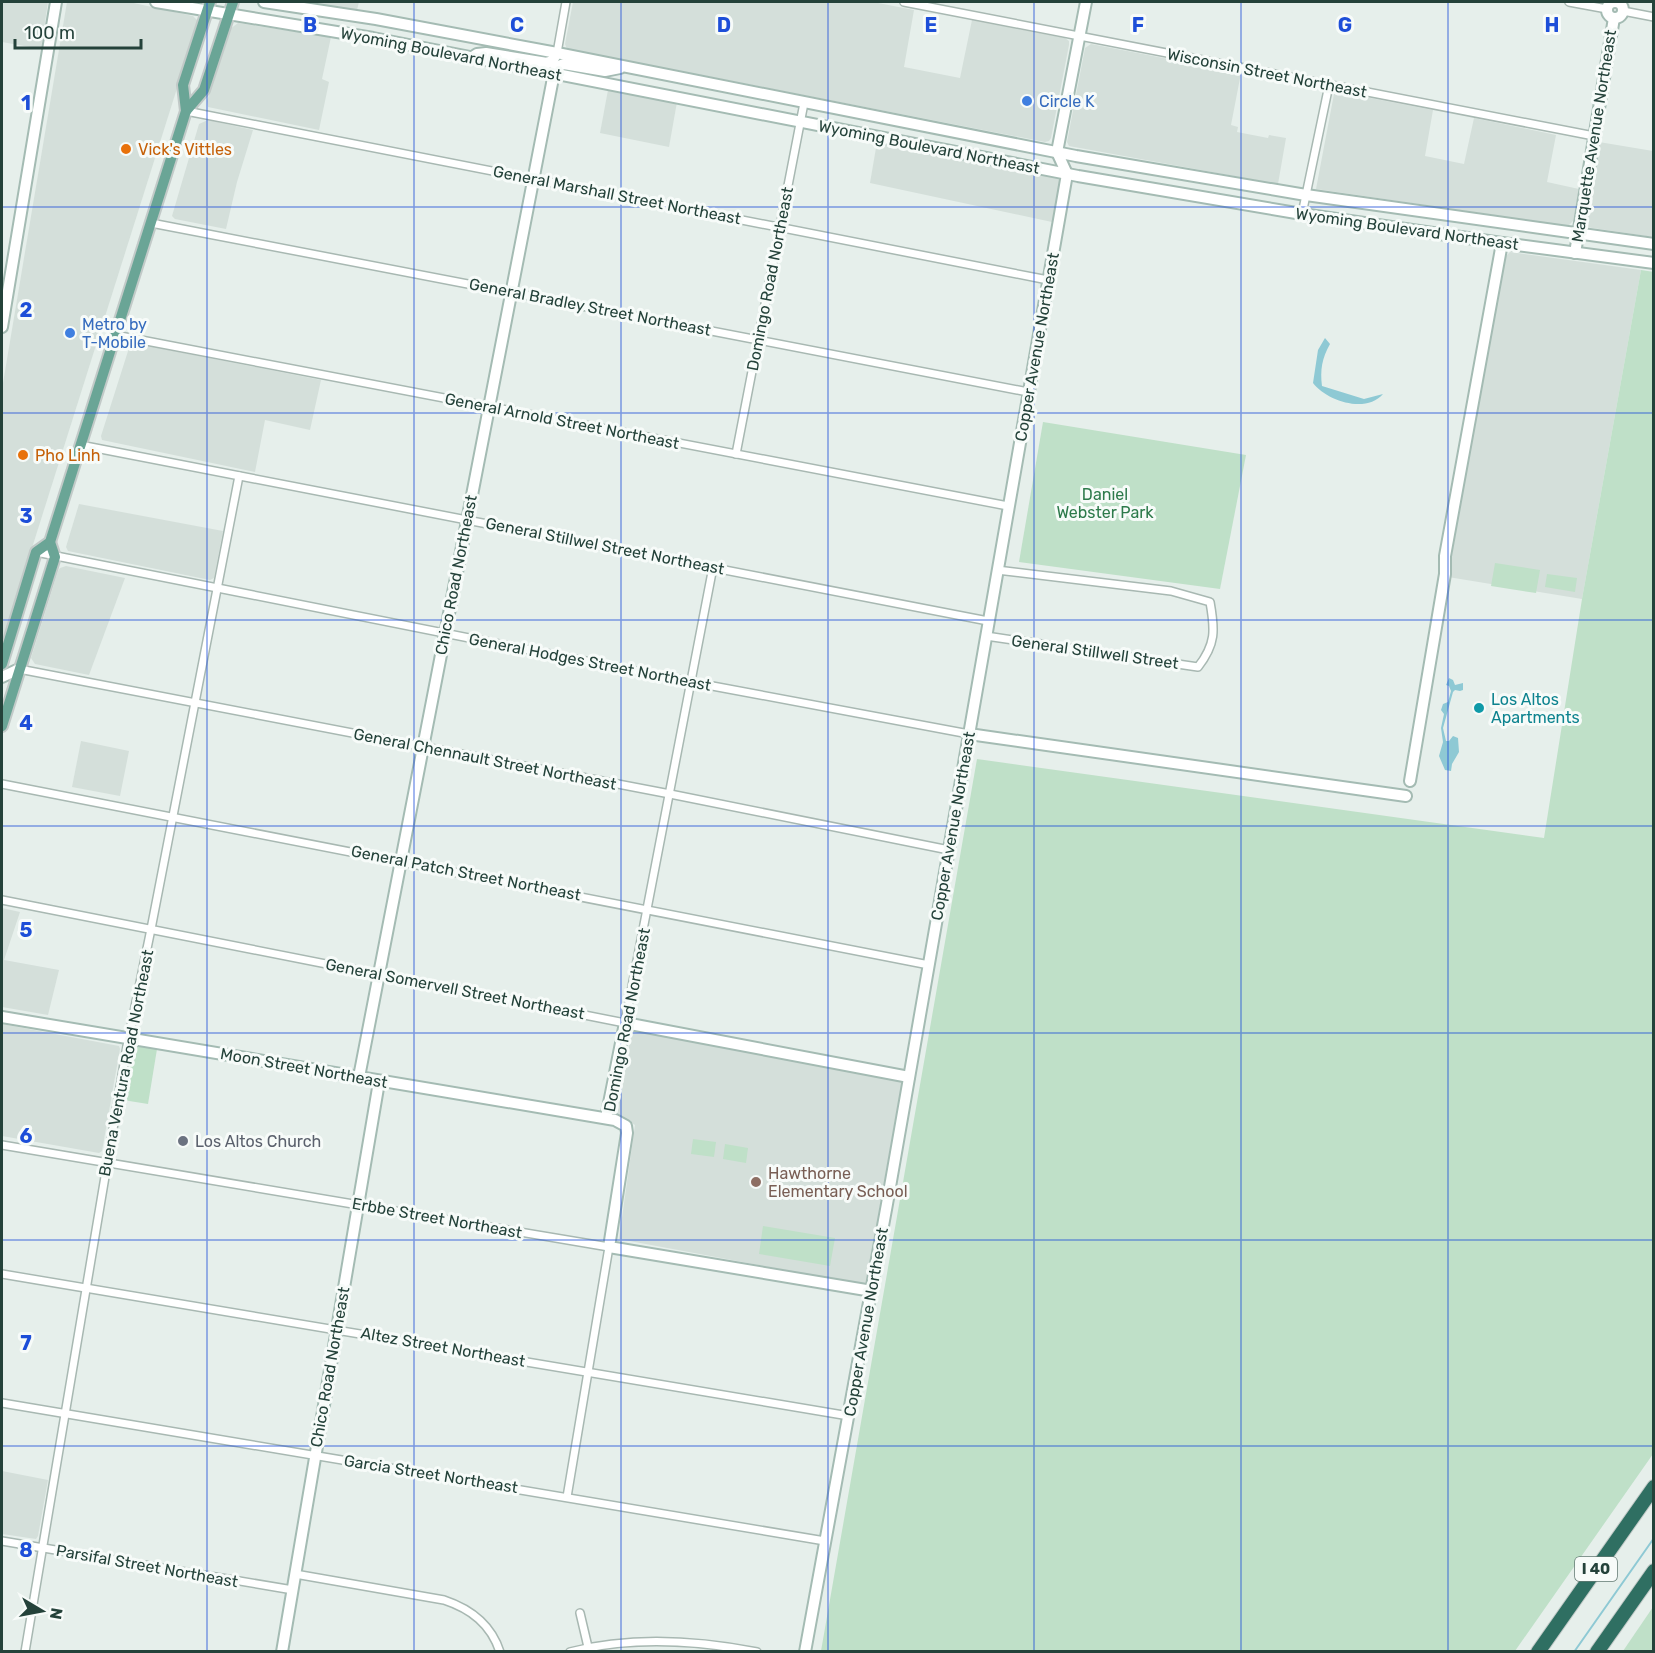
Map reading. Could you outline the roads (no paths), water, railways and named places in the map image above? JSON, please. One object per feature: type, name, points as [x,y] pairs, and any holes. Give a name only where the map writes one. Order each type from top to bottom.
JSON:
[{"type":"highway","name":"I 40","points":[[1538,1652],[1653,1487]]},
{"type":"highway","name":"I 40","points":[[1597,1652],[1653,1571]]},
{"type":"main road","points":[[2,726],[55,557],[50,542],[186,111],[204,90],[233,2]]},
{"type":"main road","points":[[186,111],[183,85],[209,6]]},
{"type":"main road","points":[[2,664],[36,552],[50,542]]},
{"type":"street","points":[[2,327],[56,2]]},
{"type":"street","name":"Wyoming Boulevard Northeast","points":[[156,2],[209,6],[228,14],[373,38],[1067,174],[1302,214],[1653,263]]},
{"type":"street","name":"Wyoming Boulevard Northeast","points":[[264,2],[376,19],[556,53],[1057,152],[1306,195],[1653,244]]},
{"type":"street","points":[[471,58],[477,54],[486,53],[547,63],[553,60],[566,2]]},
{"type":"street","name":"Wisconsin Street Northeast","points":[[904,2],[1594,136]]},
{"type":"street","points":[[1067,174],[1057,152],[1086,2]]},
{"type":"street","points":[[1569,2],[1607,9]]},
{"type":"street","points":[[1619,5],[1619,18],[1609,16],[1607,9],[1611,3],[1619,5],[1653,17]]},
{"type":"street","name":"Marquette Avenue Northeast","points":[[1575,253],[1614,18]]},
{"type":"street","points":[[554,73],[556,67],[564,64],[605,71],[625,67]]},
{"type":"street","name":"Chico Road Northeast","points":[[359,1077],[554,73]]},
{"type":"street","points":[[1302,214],[1329,85]]},
{"type":"street","name":"Domingo Road Northeast","points":[[736,454],[804,103]]},
{"type":"street","name":"General Marshall Street Northeast","points":[[186,111],[1048,280]]},
{"type":"street","name":"Copper Avenue Northeast","points":[[805,1652],[872,1291],[1067,174]]},
{"type":"street","name":"General Bradley Street Northeast","points":[[151,223],[1028,393]]},
{"type":"street","points":[[1410,781],[1445,574],[1444,556],[1502,243]]},
{"type":"street","name":"General Arnold Street Northeast","points":[[115,335],[1008,506]]},
{"type":"street","name":"General Stillwel Street Northeast","points":[[80,446],[988,621]]},
{"type":"street","name":"Buena Ventura Road Northeast","points":[[25,1652],[128,1038],[239,476]]},
{"type":"street","name":"General Hodges Street Northeast","points":[[36,552],[691,682],[969,734]]},
{"type":"street","name":"Domingo Road Northeast","points":[[567,1497],[627,1133],[623,1123],[606,1118],[713,567]]},
{"type":"street","name":"General Stillwell Street","points":[[986,636],[1198,667],[1209,652],[1215,628],[1210,602],[1171,591],[997,570]]},
{"type":"street","points":[[2,664],[19,669]]},
{"type":"street","points":[[2,677],[19,669]]},
{"type":"street","name":"General Chennault Street Northeast","points":[[19,669],[950,850]]},
{"type":"street","points":[[969,734],[1406,796]]},
{"type":"street","name":"General Patch Street Northeast","points":[[2,784],[929,965]]},
{"type":"street","name":"General Somervell Street Northeast","points":[[2,900],[909,1077]]},
{"type":"street","name":"Moon Street Northeast","points":[[2,1017],[379,1082],[606,1118]]},
{"type":"street","name":"Chico Road Northeast","points":[[282,1652],[379,1082]]},
{"type":"street","name":"Erbbe Street Northeast","points":[[2,1145],[872,1291]]},
{"type":"street","name":"Altez Street Northeast","points":[[2,1274],[849,1416]]},
{"type":"street","name":"Garcia Street Northeast","points":[[2,1403],[825,1541]]},
{"type":"street","name":"Parsifal Street Northeast","points":[[2,1541],[292,1590]]},
{"type":"street","points":[[295,1574],[457,1604],[480,1619],[490,1631],[500,1652]]},
{"type":"street","points":[[580,1613],[588,1647]]},
{"type":"street","points":[[570,1652],[588,1647],[686,1641],[757,1652]]},
{"type":"water","points":[[1325,338],[1330,344],[1322,364],[1322,386],[1364,399],[1383,394],[1376,400],[1357,404],[1337,400],[1319,389],[1313,383],[1318,350]]},
{"type":"water","points":[[1449,678],[1455,685],[1463,683],[1463,690],[1453,692],[1443,728],[1446,741],[1453,736],[1458,738],[1459,752],[1451,771],[1445,770],[1439,756],[1443,742],[1441,728],[1444,714],[1441,710],[1443,704],[1448,702],[1451,691],[1446,685]]},
{"type":"waterway","points":[[1574,1652],[1654,1538]]},
{"type":"place","name":"Circle K","points":[[1027,101]]},
{"type":"place","name":"Vick's Vittles","points":[[126,149]]},
{"type":"place","name":"Metro by T-Mobile","points":[[70,333]]},
{"type":"place","name":"Pho Linh","points":[[23,455]]},
{"type":"place","name":"Los Altos Apartments","points":[[1479,708]]},
{"type":"place","name":"Los Altos Church","points":[[183,1141]]},
{"type":"place","name":"Hawthorne Elementary School","points":[[756,1182]]},
{"type":"park label","name":"Daniel Webster Park","points":[[1105,503]]}]
